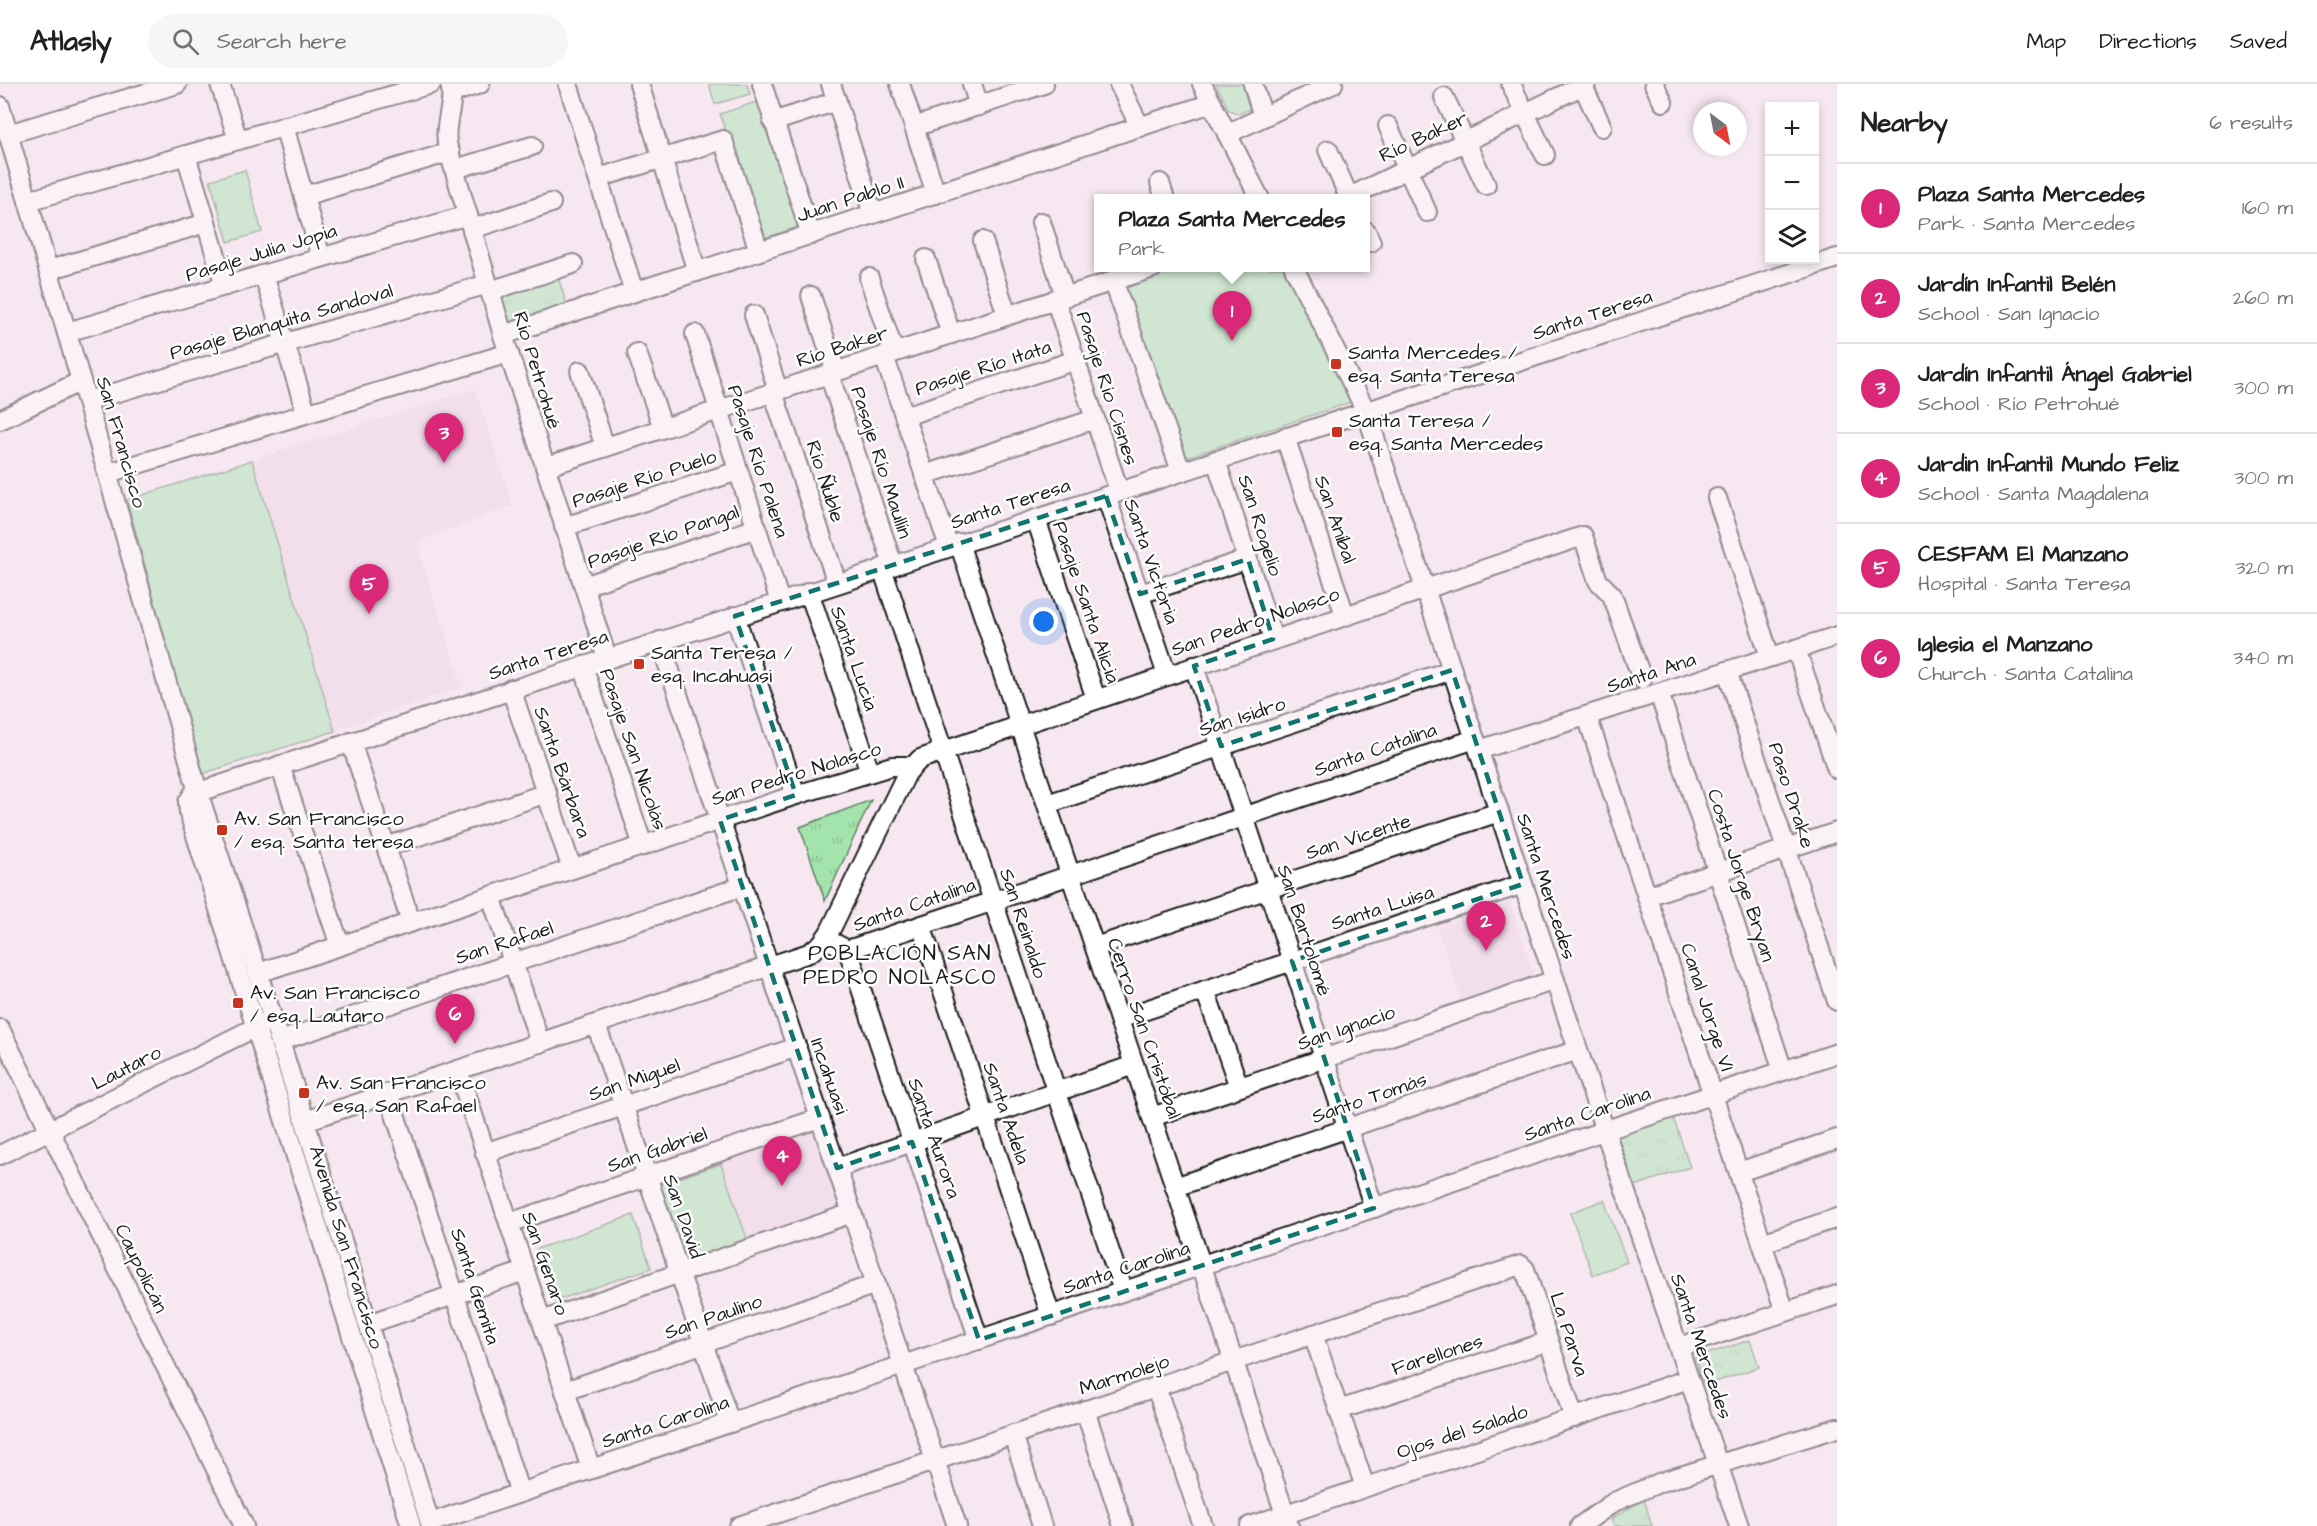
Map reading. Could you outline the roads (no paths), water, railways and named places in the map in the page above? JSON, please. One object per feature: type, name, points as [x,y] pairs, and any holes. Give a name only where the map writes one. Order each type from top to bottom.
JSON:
[{"type":"street","points":[[220,84],[238,140]]},
{"type":"street","points":[[28,201],[431,84]]},
{"type":"street","points":[[451,88],[480,84]]},
{"type":"street","points":[[567,84],[634,292]]},
{"type":"street","points":[[639,84],[697,272]]},
{"type":"street","points":[[762,84],[811,235]]},
{"type":"street","points":[[900,84],[936,194]]},
{"type":"street","points":[[972,84],[979,106]]},
{"type":"street","points":[[914,127],[1044,84]]},
{"type":"street","points":[[1119,84],[1140,127]]},
{"type":"street","points":[[1202,84],[1258,194]]},
{"type":"street","points":[[1253,84],[1263,117]]},
{"type":"street","points":[[1227,134],[1331,84]]},
{"type":"street","points":[[1511,84],[1545,155]]},
{"type":"street","points":[[1654,84],[1663,102]]},
{"type":"street","points":[[8,134],[169,85]]},
{"type":"street","points":[[1583,85],[1602,127]]},
{"type":"street","name":"Río Baker","points":[[1356,194],[1583,85]]},
{"type":"street","name":"Río Petrohué","points":[[451,88],[446,129],[452,161],[503,336],[607,658]]},
{"type":"street","points":[[774,122],[834,92],[873,214]]},
{"type":"street","points":[[1444,97],[1486,186]]},
{"type":"street","name":"Juan Pablo II","points":[[503,336],[1212,103]]},
{"type":"street","name":"San Francisco","points":[[0,106],[108,473],[198,792]]},
{"type":"street","points":[[284,126],[321,257]]},
{"type":"street","points":[[1388,126],[1427,212]]},
{"type":"street","points":[[598,178],[723,140],[759,251]]},
{"type":"street","points":[[304,196],[452,161],[532,146]]},
{"type":"street","points":[[1328,150],[1346,194]]},
{"type":"street","points":[[186,155],[225,286]]},
{"type":"street","name":"Pasaje Julia Jopia","points":[[67,333],[321,257],[551,203]]},
{"type":"street","name":"Pasaje Río Cisnes","points":[[1041,222],[1113,494]]},
{"type":"street","points":[[48,270],[206,223]]},
{"type":"street","points":[[983,241],[1007,315]]},
{"type":"street","name":"Santa Teresa","points":[[198,792],[1837,258]]},
{"type":"street","points":[[926,259],[951,334]]},
{"type":"street","name":"Pasaje Blanquita Sandoval","points":[[87,401],[284,343],[573,264]]},
{"type":"street","name":"Santa Mercedes","points":[[1296,272],[1366,411],[1605,1131],[1740,1526]]},
{"type":"street","points":[[264,275],[306,412]]},
{"type":"street","points":[[1118,275],[1181,471]]},
{"type":"street","name":"Río Baker","points":[[545,467],[1060,298],[1118,275]]},
{"type":"street","name":"Cerro San Cristóbal","points":[[869,278],[905,416],[924,475],[954,545],[1020,725],[1287,1520]]},
{"type":"street","name":"Pasaje Río Maullín","points":[[811,296],[888,567]]},
{"type":"street","name":"Río Ñuble","points":[[754,315],[775,391],[837,583]]},
{"type":"street","name":"Pasaje Río Palena","points":[[694,334],[780,602]]},
{"type":"street","points":[[108,473],[509,353]]},
{"type":"street","points":[[638,353],[663,428]]},
{"type":"street","name":"Pasaje Río Itata","points":[[905,416],[1076,360]]},
{"type":"street","points":[[580,371],[605,447]]},
{"type":"street","points":[[0,420],[81,381]]},
{"type":"street","points":[[924,475],[1095,419]]},
{"type":"street","name":"San Aníbal","points":[[1285,437],[1345,615]]},
{"type":"street","name":"San Rogelio","points":[[1216,460],[1273,639]]},
{"type":"street","name":"Pasaje Río Puelo","points":[[564,527],[738,471]]},
{"type":"street","name":"Santa Victoria","points":[[1113,494],[1140,594],[1167,675]]},
{"type":"street","points":[[1717,498],[1770,657]]},
{"type":"street","name":"Pasaje Santa Alicia","points":[[1036,519],[1096,699]]},
{"type":"street","name":"Pasaje Río Pangal","points":[[584,586],[757,528]]},
{"type":"street","name":"San Pedro Nolasco","points":[[258,973],[796,795],[898,765],[912,766],[920,759],[943,751],[1583,536],[1598,581],[1612,595],[1642,679]]},
{"type":"street","points":[[1140,594],[1248,559]]},
{"type":"street","name":"San Reinaldo","points":[[888,567],[943,751],[1124,1291]]},
{"type":"street","name":"Santa Lucia","points":[[809,592],[870,772]]},
{"type":"street","points":[[735,616],[796,795]]},
{"type":"street","name":"Santa Ana","points":[[1477,745],[1587,716],[1837,636]]},
{"type":"street","name":"Incahuasi","points":[[660,641],[957,1526]]},
{"type":"street","points":[[1796,649],[1837,769]]},
{"type":"street","name":"Pasaje San Nicolás","points":[[583,666],[643,846]]},
{"type":"street","name":"San Bartolomé","points":[[1194,666],[1374,1208]]},
{"type":"street","name":"San Isidro","points":[[1047,804],[1452,670]]},
{"type":"street","name":"Paso Drake","points":[[1727,671],[1837,1001]]},
{"type":"street","name":"Santa Bárbara","points":[[512,689],[572,869]]},
{"type":"street","name":"Costa Jorge Bryan","points":[[1659,693],[1783,1071]]},
{"type":"street","name":"Canal Jorge VI","points":[[1587,716],[1785,1312]]},
{"type":"street","points":[[351,742],[411,922]]},
{"type":"street","name":"Santa Catalina","points":[[826,939],[848,950],[1244,817],[1477,745]]},
{"type":"street","points":[[280,765],[340,946]]},
{"type":"street","points":[[305,1121],[808,953],[826,939],[912,766]]},
{"type":"street","name":"Avenida San Francisco","points":[[408,1517],[189,813],[190,797],[198,792],[280,1041],[430,1525]]},
{"type":"street","points":[[386,847],[547,793]]},
{"type":"street","name":"San Vicente","points":[[1095,947],[1499,812]]},
{"type":"street","points":[[1647,896],[1837,832]]},
{"type":"street","name":"Santa Luisa","points":[[1119,1019],[1523,884]]},
{"type":"street","name":"San Rafael","points":[[280,1041],[743,886]]},
{"type":"street","points":[[491,896],[540,1043]]},
{"type":"street","name":"Santa Adela","points":[[921,926],[1051,1316]]},
{"type":"street","name":"Santa Aurora","points":[[848,950],[979,1340]]},
{"type":"street","name":"San Ignacio","points":[[1152,1117],[1555,980]]},
{"type":"street","points":[[1205,990],[1239,1088]]},
{"type":"street","name":"Lautaro","points":[[0,1155],[273,1019]]},
{"type":"street","name":"San David","points":[[596,1024],[730,1423]]},
{"type":"street","name":"Caupolicán","points":[[0,1029],[244,1526]]},
{"type":"street","name":"San Miguel","points":[[485,1153],[797,1047]]},
{"type":"street","name":"Santo Tomás","points":[[1175,1187],[1578,1050]]},
{"type":"street","name":"Santa Carolina","points":[[430,1525],[591,1469],[1837,1053]]},
{"type":"street","points":[[837,1168],[1134,1065]]},
{"type":"street","name":"San Genaro","points":[[458,1070],[591,1469]]},
{"type":"street","name":"Santa Gemita","points":[[388,1094],[520,1493]]},
{"type":"street","name":"San Gabriel","points":[[509,1223],[820,1118]]},
{"type":"street","points":[[1739,1172],[1837,1139]]},
{"type":"street","points":[[542,1322],[852,1214]]},
{"type":"street","points":[[1762,1243],[1837,1218]]},
{"type":"street","name":"Marmolejo","points":[[739,1526],[1518,1265],[1523,1266]]},
{"type":"street","name":"La Parva","points":[[1523,1266],[1574,1418]]},
{"type":"street","points":[[368,1324],[525,1271]]},
{"type":"street","name":"San Paulino","points":[[565,1391],[876,1284]]},
{"type":"street","points":[[1679,1347],[1837,1295]]},
{"type":"street","points":[[1313,1334],[1365,1487]]},
{"type":"street","name":"Farellones","points":[[1339,1410],[1549,1341]]},
{"type":"street","name":"Ojos del Salado","points":[[1250,1526],[1287,1520],[1365,1487],[1689,1379]]},
{"type":"street","points":[[1156,1387],[1203,1526]]},
{"type":"street","points":[[1084,1410],[1123,1526]]},
{"type":"street","points":[[1580,1526],[1614,1502],[1647,1487],[1837,1428]]},
{"type":"street","points":[[1013,1434],[1042,1526]]},
{"type":"street","points":[[408,1517],[424,1503]]},
{"type":"place","name":"Plaza Santa Mercedes","points":[[1232,341]]},
{"type":"place","name":"Santa Mercedes / esq. Santa Teresa","points":[[1336,364]]},
{"type":"place","name":"Santa Teresa / esq. Santa Mercedes","points":[[1337,432]]},
{"type":"place","name":"Jardín Infantil Ángel Gabriel","points":[[444,463]]},
{"type":"place","name":"CESFAM El Manzano","points":[[369,614]]},
{"type":"place","name":"Santa Teresa / esq. Incahuasi","points":[[639,664]]},
{"type":"place","name":"Av. San Francisco / esq. Santa teresa","points":[[222,830]]},
{"type":"place","name":"Jardín Infantil Belén","points":[[1486,951]]},
{"type":"place","name":"Av. San Francisco / esq. Lautaro","points":[[238,1003]]},
{"type":"place","name":"Iglesia el Manzano","points":[[455,1044]]},
{"type":"place","name":"Av. San Francisco / esq. San Rafael","points":[[304,1093]]},
{"type":"place","name":"Jardin Infantil Mundo Feliz","points":[[782,1186]]},
{"type":"district","name":"POBLACIÓN SAN PEDRO NOLASCO","points":[[900,965]]}]
